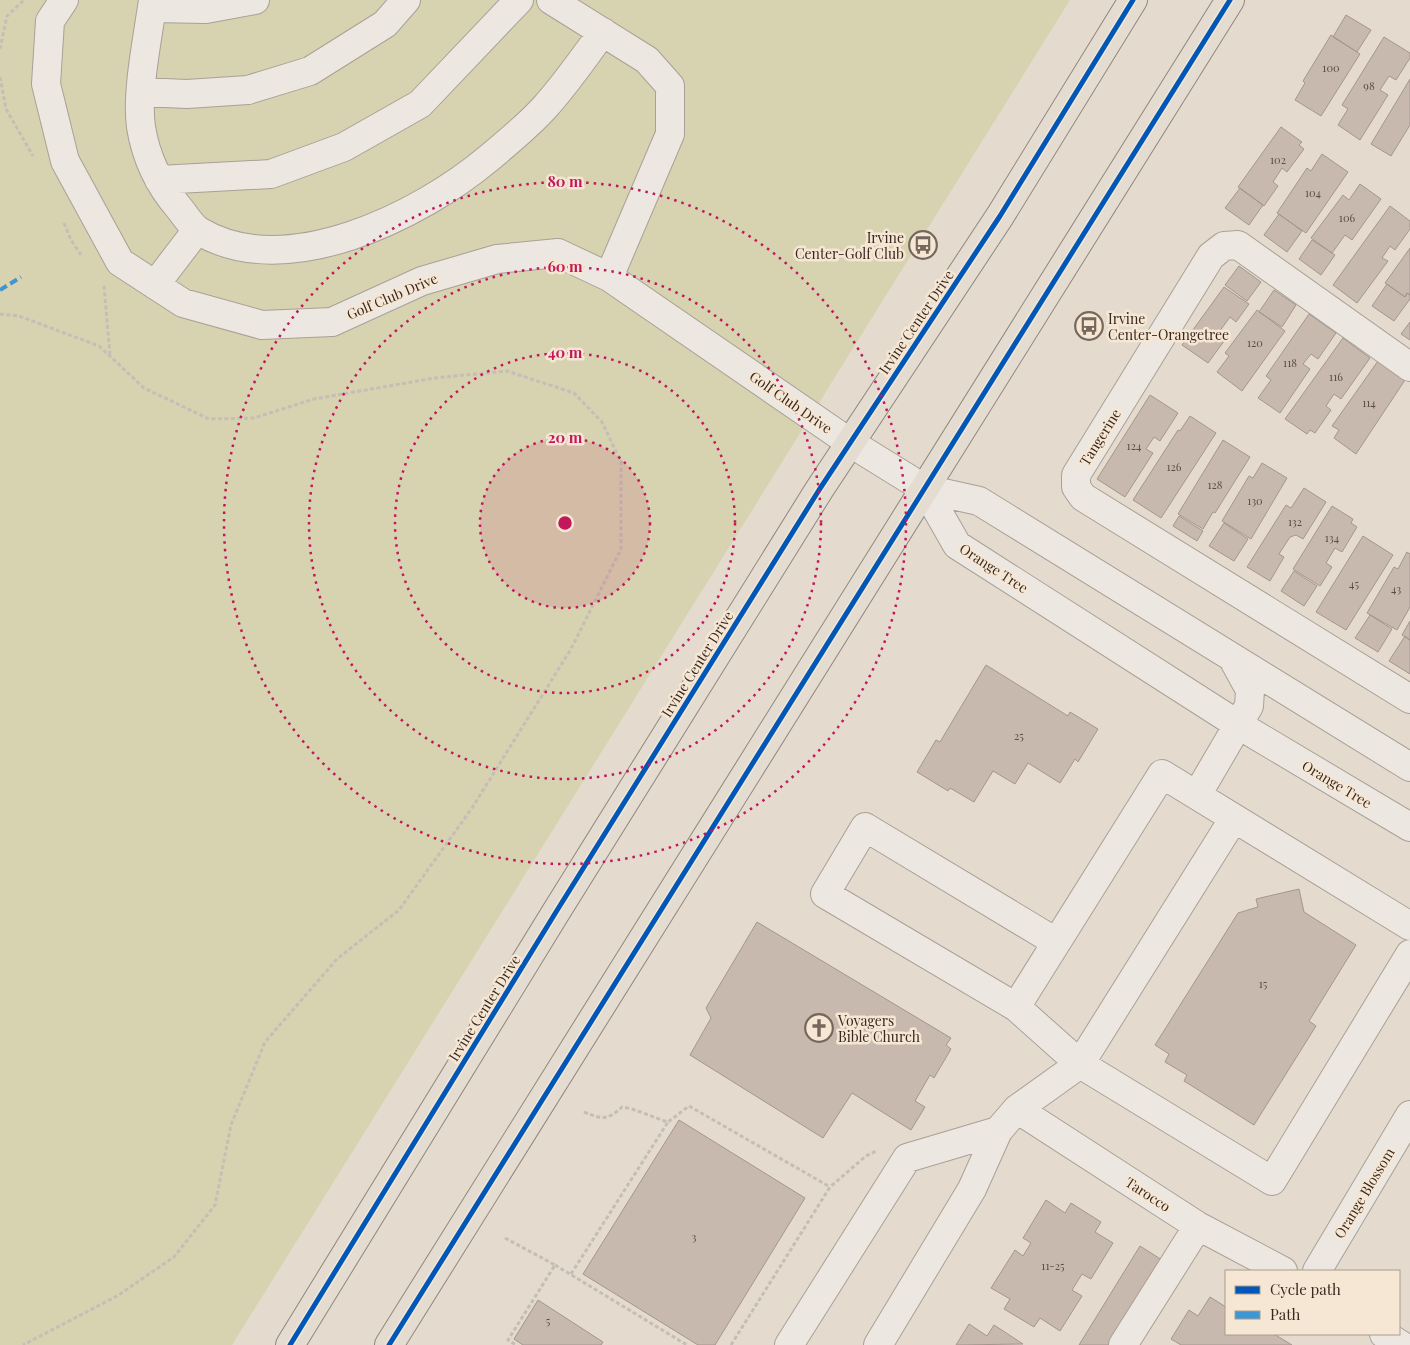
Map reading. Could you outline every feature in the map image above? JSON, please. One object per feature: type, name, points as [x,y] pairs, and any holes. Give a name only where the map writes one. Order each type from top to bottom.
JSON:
[{"type":"main road","name":"Irvine Center Drive","points":[[290,1345],[556,912],[849,442],[1000,216],[1133,0]]},
{"type":"main road","points":[[389,1345],[1230,0]]},
{"type":"street","points":[[255,0],[206,9],[153,4],[142,92],[141,126],[149,161],[165,192],[197,230],[228,244],[265,251],[309,247],[366,229],[420,206],[488,159],[544,108],[603,32]]},
{"type":"street","points":[[142,92],[187,94],[248,90],[310,71],[385,24],[406,0]]},
{"type":"street","points":[[159,180],[271,174],[344,147],[420,104],[519,0]]},
{"type":"street","points":[[551,0],[647,60],[670,86],[670,134],[609,276]]},
{"type":"street","name":"Golf Club Drive","points":[[57,11],[46,84],[65,162],[120,262],[183,303],[262,325],[332,322],[422,281],[497,259],[558,253],[609,276],[849,442],[925,489]]},
{"type":"street","points":[[155,284],[197,230]]},
{"type":"street","name":"Tangerine","points":[[1410,367],[1238,245],[1224,246],[1212,256],[1076,475],[1076,487],[1083,497],[1410,699]]},
{"type":"street","points":[[925,489],[979,501],[1410,766]]},
{"type":"street","name":"Orange Tree","points":[[925,489],[957,545],[1237,724],[1410,827]]},
{"type":"street","points":[[1197,795],[1249,706],[1250,690],[1232,657]]},
{"type":"street","points":[[1016,1007],[1162,774],[1410,926]]},
{"type":"street","points":[[878,1345],[972,1189],[998,1131],[1017,1109],[1080,1064],[1234,818]]},
{"type":"street","points":[[1056,942],[865,827],[825,894],[1016,1007],[1080,1064],[1272,1181],[1410,954]]},
{"type":"street","name":"Tarocco","points":[[1017,1109],[1198,1226],[1281,1270]]},
{"type":"street","name":"Orange Blossom","points":[[1318,1270],[1410,1114]]},
{"type":"street","points":[[788,1345],[907,1158],[998,1131]]},
{"type":"street","points":[[1123,1345],[1198,1226]]},
{"type":"street","points":[[1386,1335],[1401,1345]]},
{"type":"path","points":[[0,49],[7,16],[24,0]]},
{"type":"path","points":[[0,314],[19,316],[99,346],[144,388],[208,419],[254,418],[314,399],[435,378],[507,371],[574,393],[602,422],[622,462],[621,548],[571,649],[472,808],[399,910],[337,959],[266,1042],[231,1126],[215,1205],[174,1257],[116,1296],[23,1345]]},
{"type":"path","points":[[570,1274],[668,1122],[689,1106],[830,1186],[731,1345]]},
{"type":"path","points":[[584,1112],[599,1119],[613,1115],[622,1107],[631,1108],[640,1114],[668,1122]]},
{"type":"path","points":[[505,1238],[556,1265],[687,1345]]},
{"type":"path","points":[[516,1345],[508,1340],[556,1265]]},
{"type":"shaded area","points":[[0,0],[1070,0],[232,1345],[0,1345]]},
{"type":"building","points":[[1346,15],[1371,30],[1357,52],[1333,37]]},
{"type":"building","points":[[1331,35],[1360,54],[1321,116],[1295,100],[1305,83],[1303,81]]},
{"type":"building","points":[[1384,37],[1410,53],[1410,58],[1396,80],[1389,76],[1380,90],[1388,95],[1360,140],[1338,125],[1348,109],[1342,105]]},
{"type":"building","points":[[1410,79],[1410,125],[1391,156],[1371,144]]},
{"type":"building","points":[[1281,127],[1302,142],[1299,145],[1304,149],[1287,172],[1282,168],[1273,182],[1278,186],[1264,206],[1238,187]]},
{"type":"building","points":[[1322,154],[1348,172],[1306,233],[1277,213],[1307,168],[1311,171]]},
{"type":"building","points":[[1360,184],[1381,199],[1352,240],[1345,235],[1332,253],[1311,238],[1343,195],[1349,200]]},
{"type":"building","points":[[1240,188],[1263,205],[1249,225],[1225,208]]},
{"type":"building","points":[[1390,206],[1410,221],[1410,229],[1395,250],[1390,246],[1382,258],[1388,261],[1357,303],[1333,285]]},
{"type":"building","points":[[1279,214],[1302,231],[1287,252],[1264,235]]},
{"type":"building","points":[[1312,240],[1335,255],[1321,275],[1299,259]]},
{"type":"building","points":[[1410,248],[1410,295],[1407,293],[1405,297],[1385,283]]},
{"type":"building","points":[[1239,266],[1261,282],[1247,301],[1225,285]]},
{"type":"building","points":[[1387,284],[1405,297],[1407,293],[1410,295],[1410,299],[1394,321],[1372,306]]},
{"type":"building","points":[[1224,287],[1249,304],[1236,322],[1230,317],[1219,332],[1227,337],[1208,363],[1182,345]]},
{"type":"building","points":[[1274,290],[1296,305],[1282,327],[1259,312]]},
{"type":"building","points":[[1257,310],[1285,331],[1242,391],[1217,372],[1229,356],[1225,353]]},
{"type":"building","points":[[1309,314],[1336,333],[1318,359],[1311,354],[1303,364],[1310,369],[1280,413],[1258,398],[1271,380],[1266,376]]},
{"type":"building","points":[[1410,322],[1410,340],[1401,334]]},
{"type":"building","points":[[1343,338],[1370,358],[1341,399],[1334,394],[1326,406],[1331,410],[1315,433],[1310,430],[1307,434],[1285,419]]},
{"type":"building","points":[[1378,361],[1405,380],[1356,454],[1334,438],[1339,430],[1332,426]]},
{"type":"building","points":[[1150,395],[1178,413],[1160,441],[1154,437],[1146,449],[1153,453],[1125,497],[1097,479]]},
{"type":"building","points":[[1190,416],[1216,433],[1161,518],[1133,500],[1178,430],[1180,431]]},
{"type":"building","points":[[1223,440],[1250,457],[1203,529],[1178,514]]},
{"type":"building","points":[[1262,463],[1287,478],[1251,539],[1222,521],[1249,476],[1253,478]]},
{"type":"building","points":[[1304,488],[1326,502],[1303,539],[1296,535],[1290,537],[1279,554],[1284,557],[1270,581],[1247,567],[1286,505],[1291,508]]},
{"type":"building","points":[[1332,506],[1353,519],[1351,523],[1357,527],[1342,552],[1335,548],[1326,563],[1332,567],[1320,586],[1293,569]]},
{"type":"building","points":[[1179,516],[1203,531],[1197,541],[1173,526]]},
{"type":"building","points":[[1224,523],[1248,539],[1234,561],[1209,546]]},
{"type":"building","points":[[1363,536],[1393,555],[1346,630],[1316,612]]},
{"type":"building","points":[[1407,552],[1410,554],[1410,607],[1397,630],[1367,613],[1394,567],[1398,569]]},
{"type":"building","points":[[1294,571],[1317,586],[1304,606],[1281,591]]},
{"type":"building","points":[[1370,615],[1392,629],[1378,652],[1355,638]]},
{"type":"building","points":[[1410,621],[1410,640],[1402,635]]},
{"type":"building","points":[[1405,636],[1410,640],[1410,674],[1389,661]]},
{"type":"building","points":[[986,665],[1068,716],[1070,712],[1098,729],[1078,762],[1075,759],[1060,783],[1028,763],[1015,784],[993,771],[974,802],[950,788],[948,791],[917,772],[936,740],[940,742]]},
{"type":"building","points":[[1299,889],[1304,912],[1356,945],[1309,1021],[1316,1026],[1254,1125],[1184,1081],[1187,1075],[1165,1062],[1169,1054],[1155,1045],[1238,913],[1258,907],[1256,899]]},
{"type":"building","name":"Voyagers Bible Church","points":[[757,922],[951,1038],[946,1045],[951,1049],[934,1078],[930,1075],[915,1101],[925,1107],[911,1130],[852,1093],[823,1138],[690,1055],[711,1018],[706,1008]]},
{"type":"building","points":[[679,1120],[805,1198],[715,1345],[698,1345],[583,1274]]},
{"type":"building","points":[[1046,1200],[1065,1213],[1071,1203],[1101,1222],[1095,1232],[1113,1243],[1091,1279],[1082,1274],[1072,1290],[1082,1296],[1060,1331],[1040,1318],[1034,1327],[1004,1309],[1010,1299],[991,1288],[1015,1250],[1023,1256],[1031,1243],[1023,1238]]},
{"type":"building","points":[[1140,1246],[1162,1260],[1110,1345],[1079,1345]]},
{"type":"building","points":[[1210,1297],[1225,1306],[1225,1335],[1276,1335],[1292,1345],[1181,1345],[1171,1339],[1189,1310],[1198,1316]]},
{"type":"building","points":[[538,1300],[603,1342],[601,1345],[523,1345],[514,1339]]},
{"type":"building","points":[[969,1324],[987,1336],[994,1325],[1023,1344],[956,1345]]},
{"type":"marked path","points":[[0,290],[21,277]]},
{"type":"cycle path","points":[[290,1345],[556,912],[819,490],[1000,216],[1133,0]]},
{"type":"cycle path","points":[[389,1345],[1230,0]]},
{"type":"place","name":"Irvine Center-Golf Club","points":[[923,245]]},
{"type":"place","name":"Irvine Center-Orangetree","points":[[1089,326]]},
{"type":"place","name":"Voyagers Bible Church","points":[[819,1028]]}]
